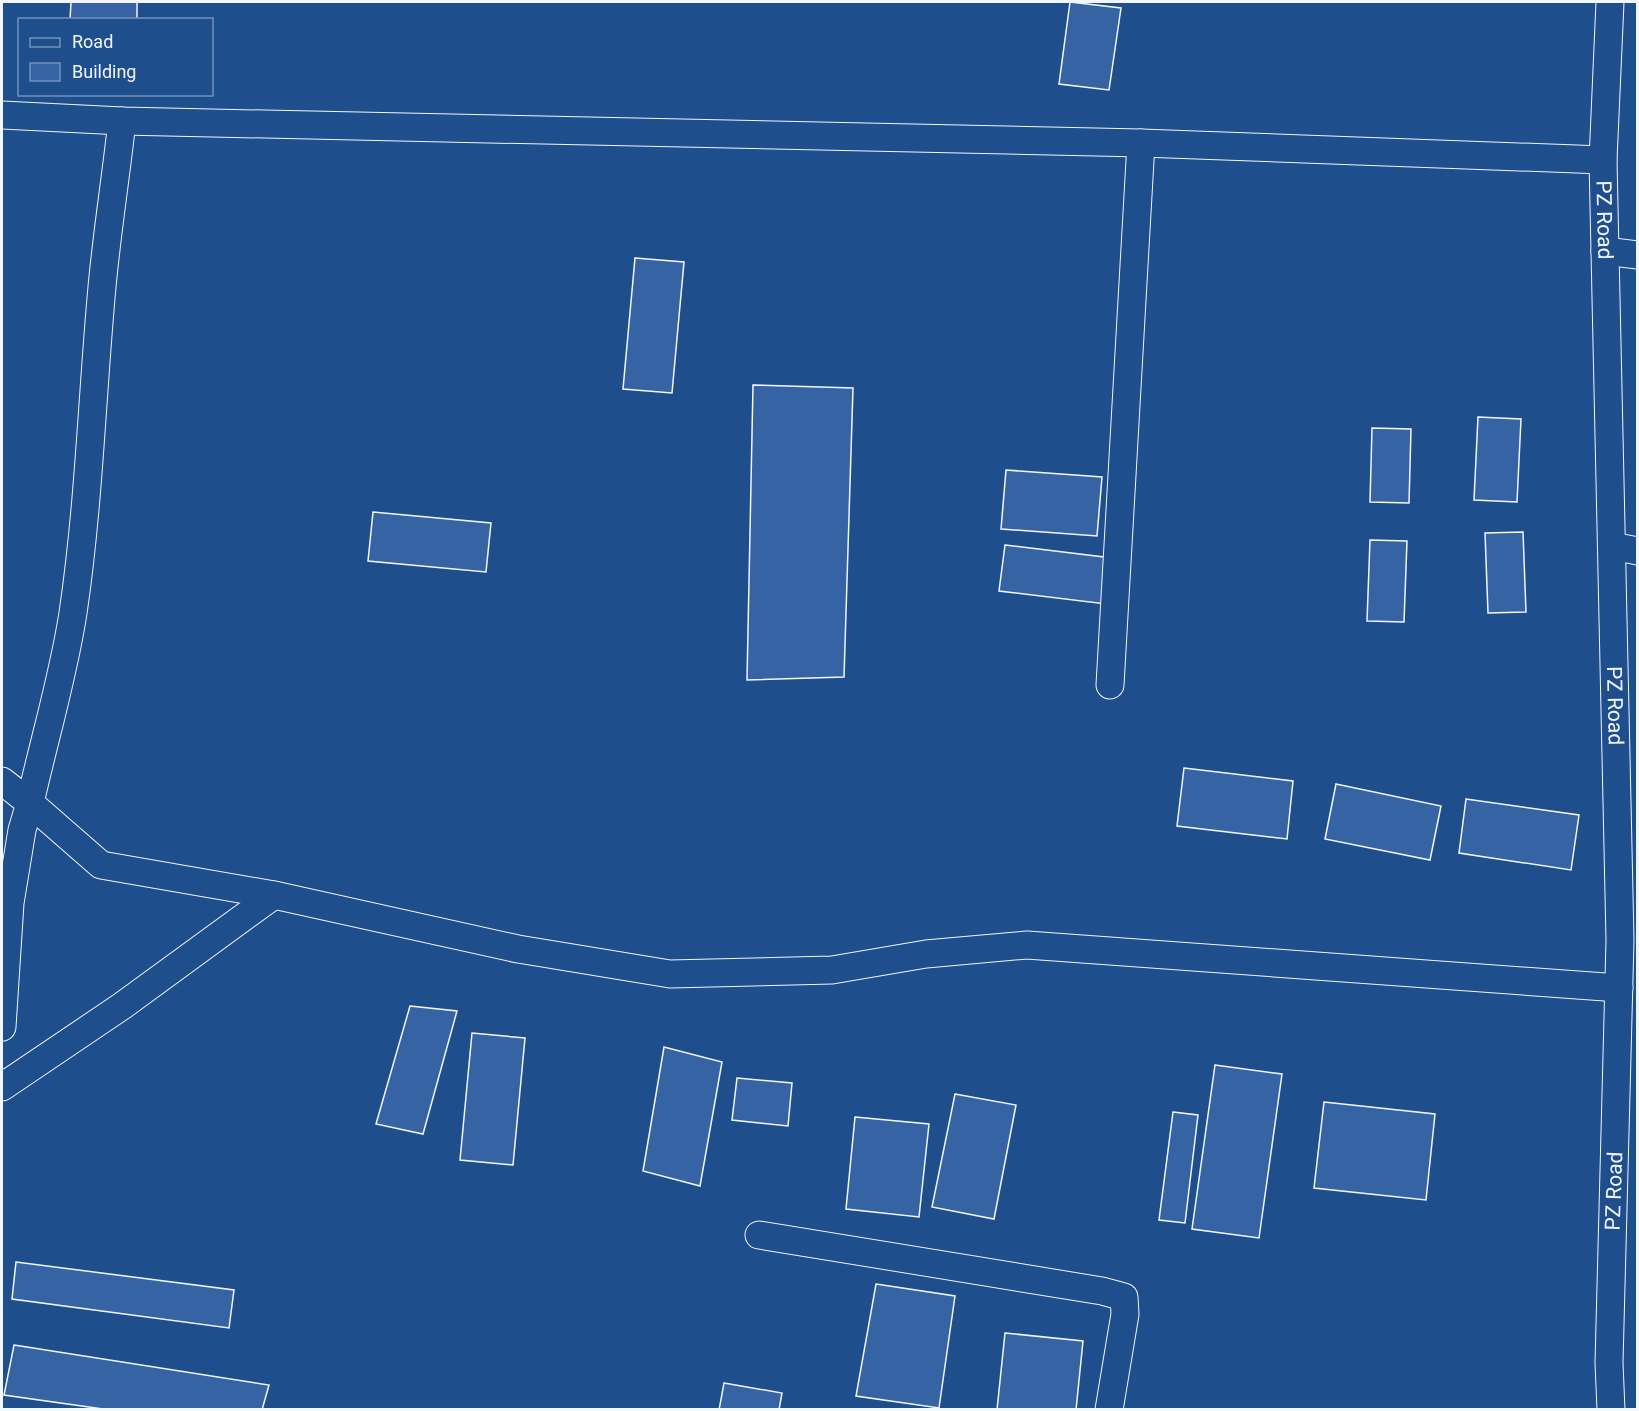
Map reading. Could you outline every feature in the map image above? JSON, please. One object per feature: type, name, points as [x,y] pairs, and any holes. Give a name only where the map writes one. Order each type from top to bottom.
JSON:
[{"type":"street","name":"PZ Road","points":[[1610,2],[1603,160],[1605,250],[1625,549],[1629,941],[1619,988],[1609,1363],[1611,1410]]},
{"type":"street","points":[[2,115],[122,121],[1141,143],[1603,160]]},
{"type":"street","points":[[2,1027],[10,903],[22,830],[42,746],[52,723],[73,612],[92,434],[102,285],[122,121]]},
{"type":"street","points":[[1110,685],[1141,143]]},
{"type":"street","points":[[1605,250],[1638,255]]},
{"type":"street","points":[[2,782],[30,803],[101,865],[274,895],[375,920],[434,929],[518,949],[670,974],[832,970],[926,954],[1027,945],[1619,988]]},
{"type":"street","points":[[2,1087],[122,1006],[274,895]]},
{"type":"street","points":[[759,1235],[1102,1291],[1124,1297],[1125,1314],[1109,1410]]},
{"type":"building","points":[[71,2],[137,2],[137,18],[70,18]]},
{"type":"building","points":[[1070,2],[1121,8],[1109,90],[1059,84]]},
{"type":"building","points":[[635,258],[684,262],[672,393],[623,389]]},
{"type":"building","points":[[753,385],[853,388],[844,677],[747,680]]},
{"type":"building","points":[[1478,417],[1521,419],[1517,502],[1474,500]]},
{"type":"building","points":[[1372,428],[1411,429],[1409,503],[1370,502]]},
{"type":"building","points":[[1006,470],[1102,477],[1097,536],[1001,529]]},
{"type":"building","points":[[373,512],[491,523],[486,572],[368,561]]},
{"type":"building","points":[[1523,532],[1526,612],[1488,613],[1485,533]]},
{"type":"building","points":[[1370,540],[1407,541],[1404,622],[1367,621]]},
{"type":"building","points":[[1005,545],[1112,558],[1106,604],[999,591]]},
{"type":"building","points":[[1184,768],[1293,781],[1287,839],[1177,826]]},
{"type":"building","points":[[1336,784],[1441,806],[1430,860],[1325,839]]},
{"type":"building","points":[[1466,799],[1579,815],[1571,870],[1459,853]]},
{"type":"building","points":[[410,1006],[457,1011],[423,1134],[376,1124]]},
{"type":"building","points":[[472,1033],[525,1038],[513,1165],[460,1160]]},
{"type":"building","points":[[664,1047],[722,1062],[700,1186],[643,1171]]},
{"type":"building","points":[[1215,1065],[1282,1074],[1259,1238],[1192,1229]]},
{"type":"building","points":[[737,1078],[792,1083],[788,1126],[732,1120]]},
{"type":"building","points":[[955,1094],[1016,1105],[994,1219],[932,1207]]},
{"type":"building","points":[[1324,1102],[1435,1114],[1426,1200],[1314,1188]]},
{"type":"building","points":[[1173,1112],[1198,1115],[1185,1223],[1159,1220]]},
{"type":"building","points":[[855,1117],[929,1124],[919,1217],[846,1209]]},
{"type":"building","points":[[16,1262],[234,1290],[229,1328],[12,1299]]},
{"type":"building","points":[[876,1284],[955,1296],[939,1408],[856,1396]]},
{"type":"building","points":[[1005,1333],[1083,1341],[1076,1410],[997,1410]]},
{"type":"building","points":[[14,1345],[269,1385],[262,1410],[110,1410],[4,1395]]},
{"type":"building","points":[[724,1383],[782,1393],[779,1410],[719,1410]]}]
